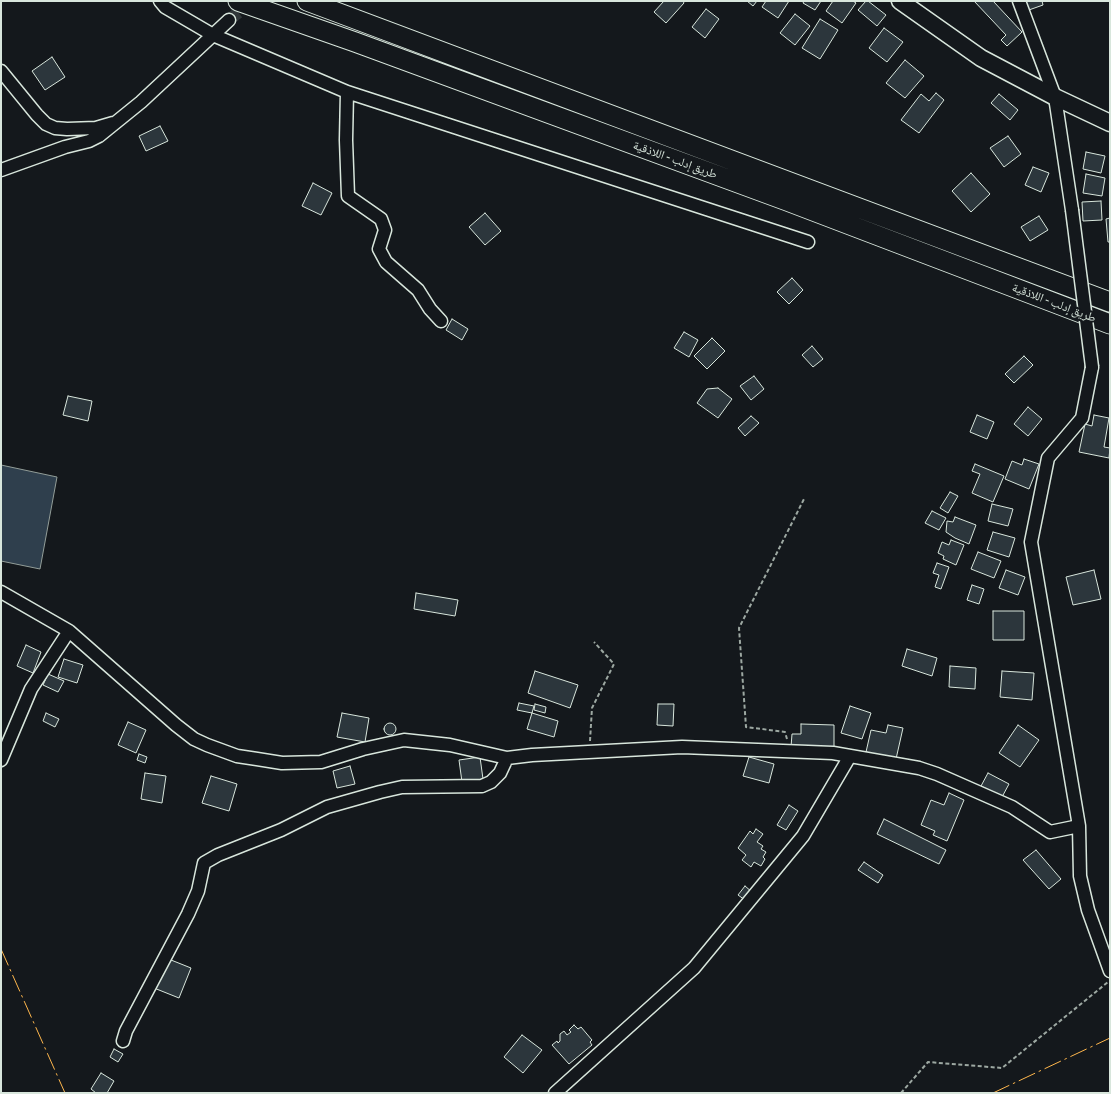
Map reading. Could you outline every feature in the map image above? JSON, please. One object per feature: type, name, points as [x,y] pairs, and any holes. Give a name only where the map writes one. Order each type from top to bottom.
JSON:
[{"type":"highway","name":"طريق إدلب - اللاذقية","points":[[238,1],[355,42],[759,191],[1110,324]]},
{"type":"highway","name":"طريق إدلب - اللاذقية","points":[[307,1],[1110,302]]},
{"type":"main road","points":[[900,1],[981,58],[1055,97],[1110,123]]},
{"type":"street","points":[[160,1],[165,7],[213,35],[347,92],[808,242]]},
{"type":"street","points":[[1019,1],[1055,97],[1072,210],[1092,368],[1082,418],[1048,458],[1031,542],[1079,826],[1080,876],[1088,910],[1110,971]]},
{"type":"street","points":[[1,170],[65,146],[89,141],[99,136],[122,119],[230,20]]},
{"type":"street","points":[[1,71],[37,115],[46,124],[55,128],[96,128],[122,119]]},
{"type":"street","points":[[347,92],[348,196],[381,219],[385,230],[379,248],[386,262],[418,290],[430,309],[441,321]]},
{"type":"street","points":[[1,592],[70,631],[176,725],[206,745],[237,756],[282,763],[321,762],[363,749],[404,740],[450,745],[507,758],[682,747],[833,753],[919,768],[943,776],[1012,807],[1050,832],[1079,826]]},
{"type":"street","points":[[1,760],[31,689],[70,631]]},
{"type":"street","points":[[556,1093],[694,968],[803,836],[850,756]]},
{"type":"street","points":[[123,1041],[126,1031],[188,914],[198,891],[204,863],[218,855],[281,830],[327,808],[380,792],[402,787],[482,786],[491,782],[500,774],[507,758]]},
{"type":"path","points":[[791,752],[785,732],[746,727],[739,628],[805,497]]},
{"type":"path","points":[[590,752],[592,708],[614,664],[594,642]]},
{"type":"path","points":[[901,1093],[928,1062],[1002,1068],[1110,981]]},
{"type":"water","points":[[1,465],[57,477],[40,569],[1,561]]},
{"type":"building","points":[[664,1],[683,1],[684,3],[666,23],[654,12]]},
{"type":"building","points":[[747,1],[757,1],[753,6]]},
{"type":"building","points":[[766,1],[789,1],[778,18],[762,7]]},
{"type":"building","points":[[804,1],[821,1],[815,10],[803,3]]},
{"type":"building","points":[[833,1],[853,1],[856,3],[842,23],[826,11]]},
{"type":"building","points":[[866,1],[886,15],[877,26],[858,10]]},
{"type":"building","points":[[974,1],[993,1],[1022,32],[1007,46],[1001,40],[1006,35]]},
{"type":"building","points":[[1023,1],[1042,1],[1043,5],[1026,11]]},
{"type":"building","points":[[706,9],[719,19],[705,38],[692,27]]},
{"type":"building","points":[[795,14],[810,26],[795,45],[780,33]]},
{"type":"building","points":[[820,19],[838,30],[820,59],[802,48]]},
{"type":"building","points":[[884,28],[903,42],[887,62],[869,48]]},
{"type":"building","points":[[52,57],[65,77],[45,90],[32,71]]},
{"type":"building","points":[[905,60],[924,76],[905,98],[886,83]]},
{"type":"building","points":[[936,93],[944,100],[919,133],[901,120],[921,94],[929,101]]},
{"type":"building","points":[[999,94],[1018,110],[1010,120],[991,103]]},
{"type":"building","points":[[160,126],[168,141],[146,151],[139,136]]},
{"type":"building","points":[[1008,136],[1021,154],[1004,167],[990,148]]},
{"type":"building","points":[[1086,152],[1105,156],[1101,173],[1083,169]]},
{"type":"building","points":[[1033,167],[1049,173],[1041,192],[1025,185]]},
{"type":"building","points":[[971,173],[990,194],[971,212],[952,191]]},
{"type":"building","points":[[1086,174],[1105,178],[1102,196],[1083,193]]},
{"type":"building","points":[[313,183],[332,193],[321,215],[302,206]]},
{"type":"building","points":[[1101,201],[1102,220],[1083,221],[1082,202]]},
{"type":"building","points":[[485,213],[501,231],[485,245],[469,227]]},
{"type":"building","points":[[1039,216],[1048,230],[1030,241],[1021,227]]},
{"type":"building","points":[[1110,218],[1110,242],[1108,242],[1106,219]]},
{"type":"building","points":[[792,278],[803,290],[789,304],[777,292]]},
{"type":"building","points":[[452,319],[468,329],[462,340],[446,330]]},
{"type":"building","points":[[684,332],[698,340],[689,357],[674,348]]},
{"type":"building","points":[[712,338],[725,351],[707,369],[694,356]]},
{"type":"building","points":[[812,346],[823,359],[813,367],[802,355]]},
{"type":"building","points":[[1024,356],[1033,365],[1014,383],[1005,374]]},
{"type":"building","points":[[754,376],[764,389],[751,400],[740,386]]},
{"type":"building","points":[[718,388],[732,399],[718,418],[697,403],[707,389]]},
{"type":"building","points":[[68,396],[92,401],[88,421],[63,415]]},
{"type":"building","points":[[1028,407],[1042,419],[1028,436],[1014,424]]},
{"type":"building","points":[[977,415],[994,422],[987,439],[970,432]]},
{"type":"building","points":[[1094,415],[1109,418],[1104,447],[1110,448],[1109,458],[1079,452],[1085,424],[1092,426]]},
{"type":"building","points":[[751,416],[759,423],[745,436],[738,428]]},
{"type":"building","points":[[1024,459],[1039,464],[1029,489],[1005,479],[1012,461],[1022,465]]},
{"type":"building","points":[[975,464],[1004,476],[993,502],[972,493],[980,474],[972,471]]},
{"type":"building","points":[[950,492],[958,496],[948,513],[940,508]]},
{"type":"building","points":[[992,504],[1013,509],[1008,526],[988,521]]},
{"type":"building","points":[[932,511],[946,518],[939,530],[925,523]]},
{"type":"building","points":[[955,517],[976,525],[969,544],[946,532],[947,521],[953,522]]},
{"type":"building","points":[[993,532],[1015,538],[1009,557],[987,550]]},
{"type":"building","points":[[951,540],[964,545],[956,565],[943,559],[944,556],[938,553],[942,542],[949,545]]},
{"type":"building","points":[[978,552],[1001,561],[994,578],[971,569]]},
{"type":"building","points":[[937,563],[949,567],[941,589],[935,587],[939,575],[933,573]]},
{"type":"building","points":[[1006,570],[1025,577],[1018,595],[999,588]]},
{"type":"building","points":[[1094,570],[1101,599],[1073,605],[1066,577]]},
{"type":"building","points":[[972,585],[984,589],[979,604],[967,600]]},
{"type":"building","points":[[416,593],[458,600],[455,616],[414,609]]},
{"type":"building","points":[[993,611],[1024,611],[1024,640],[993,640]]},
{"type":"building","points":[[26,645],[41,652],[33,673],[17,666]]},
{"type":"building","points":[[907,649],[937,658],[932,676],[902,666]]},
{"type":"building","points":[[64,659],[83,665],[77,683],[58,677]]},
{"type":"building","points":[[950,666],[976,668],[975,689],[949,687]]},
{"type":"building","points":[[535,671],[578,685],[570,708],[528,693]]},
{"type":"building","points":[[1002,671],[1034,673],[1032,700],[1000,697]]},
{"type":"building","points":[[48,674],[64,681],[58,692],[43,685]]},
{"type":"building","points":[[519,703],[534,706],[532,713],[517,710]]},
{"type":"building","points":[[535,704],[546,707],[545,713],[534,710]]},
{"type":"building","points":[[658,704],[674,704],[673,726],[657,725]]},
{"type":"building","points":[[850,706],[871,713],[862,739],[841,733]]},
{"type":"building","points":[[46,713],[59,719],[55,727],[43,721]]},
{"type":"building","points":[[342,713],[369,718],[365,742],[337,737]]},
{"type":"building","points":[[532,713],[558,721],[554,737],[527,729]]},
{"type":"building","points":[[128,722],[146,730],[136,753],[118,745]]},
{"type":"building","points":[[388,723],[392,723],[396,729],[392,735],[388,735],[384,731],[384,727]]},
{"type":"building","points":[[801,724],[834,725],[834,748],[791,747],[792,734],[801,734]]},
{"type":"building","points":[[888,725],[903,728],[896,759],[866,752],[871,730],[886,733]]},
{"type":"building","points":[[1018,725],[1039,740],[1020,767],[999,753]]},
{"type":"building","points":[[139,754],[147,757],[145,763],[137,760]]},
{"type":"building","points":[[480,757],[483,779],[462,782],[459,760]]},
{"type":"building","points":[[749,757],[774,764],[769,783],[743,776]]},
{"type":"building","points":[[350,766],[355,784],[337,788],[333,771]]},
{"type":"building","points":[[145,773],[166,776],[162,803],[141,799]]},
{"type":"building","points":[[988,773],[1009,784],[1002,797],[981,786]]},
{"type":"building","points":[[211,776],[237,784],[229,811],[202,803]]},
{"type":"building","points":[[949,793],[964,800],[947,841],[933,835],[935,831],[921,825],[931,800],[944,805]]},
{"type":"building","points":[[789,805],[798,811],[786,830],[777,825]]},
{"type":"building","points":[[884,819],[946,850],[939,864],[877,834]]},
{"type":"building","points":[[756,829],[763,834],[757,842],[763,846],[761,849],[766,852],[761,866],[754,862],[751,867],[742,860],[746,855],[738,848],[750,831],[753,834]]},
{"type":"building","points":[[1036,850],[1061,879],[1049,889],[1023,860]]},
{"type":"building","points":[[864,862],[883,875],[878,883],[858,870]]},
{"type":"building","points":[[745,886],[752,892],[745,900],[738,895]]},
{"type":"building","points":[[166,958],[191,968],[179,998],[154,988]]},
{"type":"building","points":[[574,1025],[578,1029],[581,1027],[592,1040],[590,1042],[592,1045],[569,1064],[552,1045],[560,1041],[560,1034],[564,1031],[567,1035],[571,1032],[569,1030]]},
{"type":"building","points":[[522,1035],[542,1050],[523,1073],[504,1057]]},
{"type":"building","points":[[114,1049],[123,1054],[118,1062],[110,1057]]},
{"type":"building","points":[[101,1073],[114,1081],[107,1093],[96,1093],[91,1089]]},
{"type":"tunnel","points":[[229,20],[253,1]]},
{"type":"power","points":[[1,949],[65,1093]]},
{"type":"power","points":[[993,1093],[1110,1038]]}]
